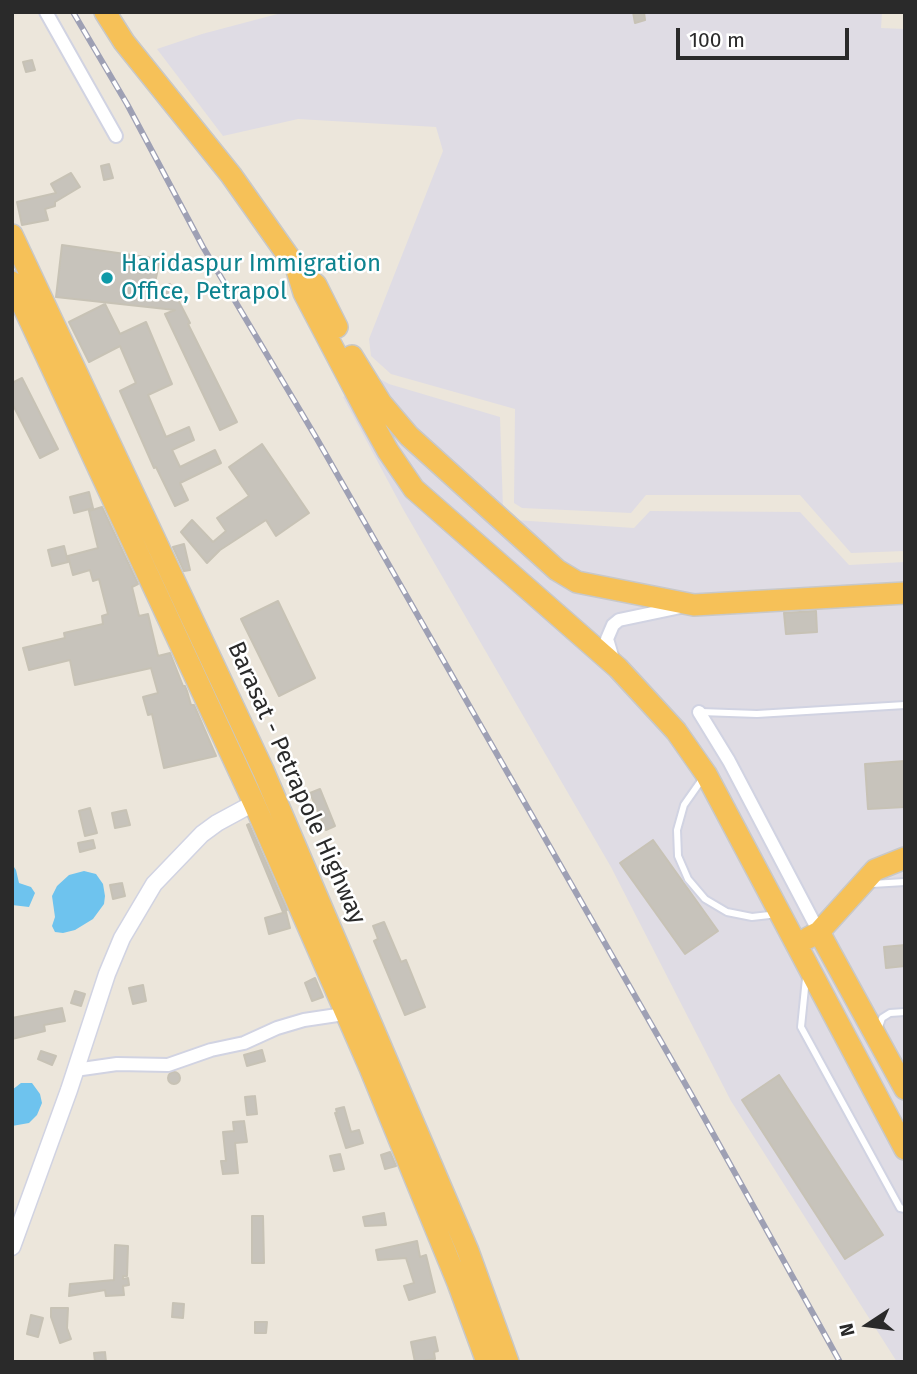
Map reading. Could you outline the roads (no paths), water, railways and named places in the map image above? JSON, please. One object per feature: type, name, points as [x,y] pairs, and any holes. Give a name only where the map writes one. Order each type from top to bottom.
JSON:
[{"type":"highway","points":[[105,12],[124,42],[231,175],[296,267],[316,285],[355,363],[381,403],[409,436],[557,570],[577,582],[596,587],[694,605],[905,593]]},
{"type":"highway","name":"Barasat - Petrapole Highway","points":[[12,235],[263,769],[468,1251],[508,1362]]},
{"type":"highway","points":[[296,267],[304,293],[367,413],[388,451],[414,489],[618,668],[676,731],[706,775],[905,1149]]},
{"type":"highway","name":"Barasat - Petrapole Highway","points":[[12,282],[254,803],[344,1014],[370,1068],[458,1283],[487,1362]]},
{"type":"highway","points":[[795,944],[819,932],[875,870],[905,858]]},
{"type":"highway","points":[[819,932],[905,1089]]},
{"type":"street","points":[[46,12],[116,136]]},
{"type":"street","points":[[618,668],[607,639],[613,625],[626,617],[694,605]]},
{"type":"street","points":[[699,712],[729,761],[819,932]]},
{"type":"street","points":[[706,775],[729,761]]},
{"type":"street","points":[[12,1247],[122,938],[154,884],[202,834],[216,823],[254,803]]},
{"type":"street","points":[[75,1070],[117,1064],[168,1065],[211,1050],[244,1043],[277,1028],[304,1020],[344,1014]]},
{"type":"lane","points":[[699,712],[757,714],[905,705]]},
{"type":"lane","points":[[706,775],[684,805],[677,830],[678,856],[688,879],[705,899],[727,912],[752,917],[779,914]]},
{"type":"lane","points":[[862,885],[905,881]]},
{"type":"lane","points":[[807,967],[801,1027],[900,1208],[905,1209]]},
{"type":"lane","points":[[877,1036],[882,1018],[890,1013],[905,1012]]},
{"type":"water","points":[[12,864],[19,883],[31,887],[35,893],[29,907],[12,905]]},
{"type":"water","points":[[84,871],[96,874],[103,884],[104,904],[93,919],[75,930],[55,932],[52,926],[55,917],[52,896],[57,886],[69,875]]},
{"type":"water","points":[[21,1083],[32,1083],[40,1094],[42,1103],[37,1115],[29,1123],[12,1126],[12,1090]]},
{"type":"railway","points":[[73,12],[127,104],[203,247],[317,439],[691,1094],[840,1362]]},
{"type":"place","name":"Haridaspur Immigration Office, Petrapol","points":[[107,278]]}]
